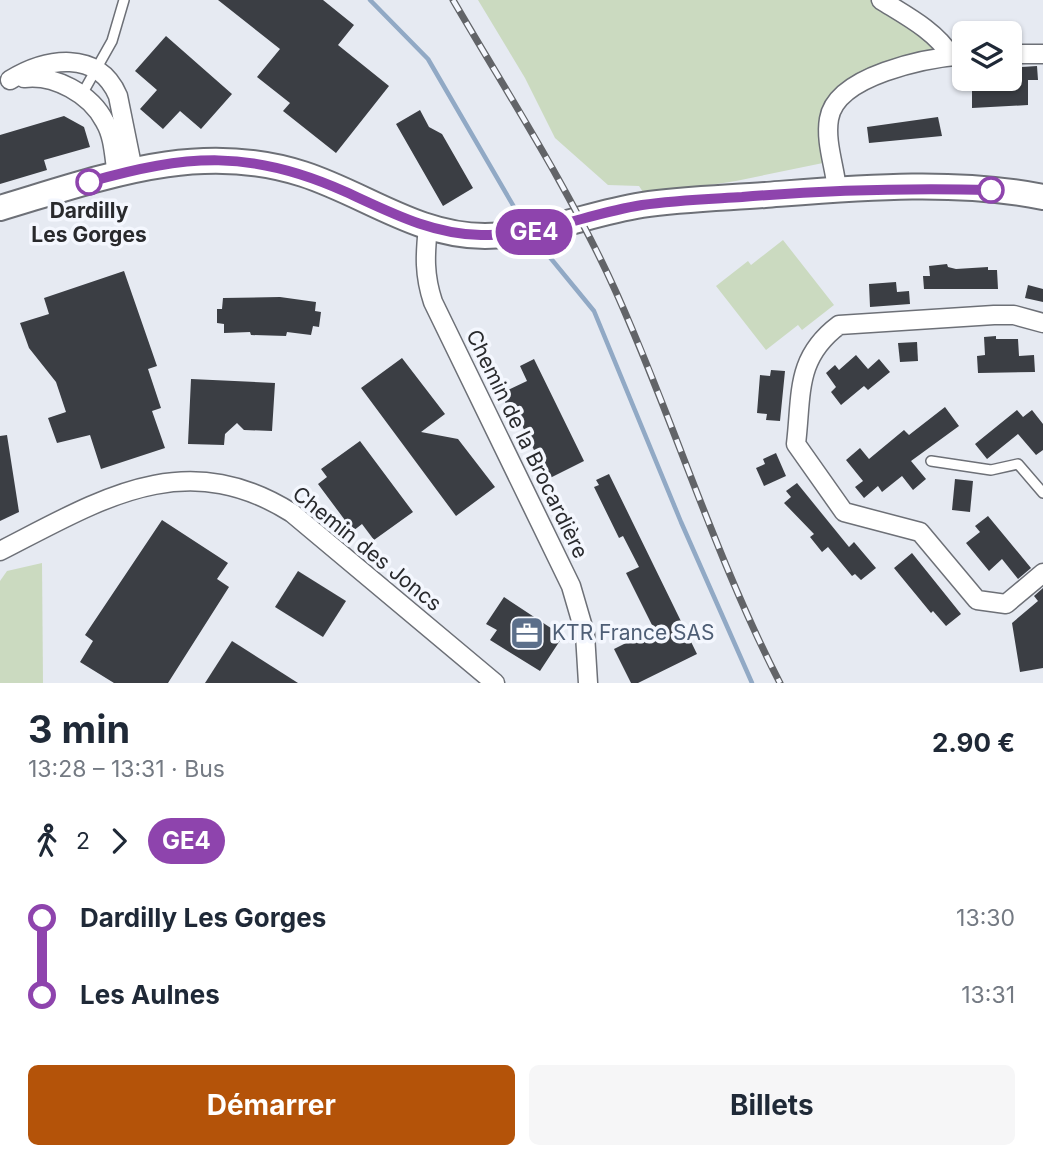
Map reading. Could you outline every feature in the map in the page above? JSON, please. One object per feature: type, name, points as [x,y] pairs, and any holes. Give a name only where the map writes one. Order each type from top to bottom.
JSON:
[{"type":"street","points":[[881,0],[952,51]]},
{"type":"street","points":[[1022,54],[1043,54]]},
{"type":"street","points":[[836,190],[829,119],[834,104],[841,95],[884,73],[952,56]]},
{"type":"street","points":[[5,81],[29,69],[64,61],[79,62],[98,70],[113,84],[118,96],[125,173]]},
{"type":"street","points":[[5,81],[48,77],[81,96],[105,120],[125,173]]},
{"type":"street","points":[[0,208],[167,163],[206,159],[262,163],[305,174],[387,212],[428,227],[460,234],[518,234],[550,229],[606,212],[643,205],[836,190],[960,188],[1043,197]]},
{"type":"street","name":"Chemin de la Brocardière","points":[[428,227],[424,268],[433,302],[571,586],[585,634],[588,683]]},
{"type":"street","points":[[1043,323],[1014,315],[994,315],[839,325],[821,339],[806,363],[796,444],[845,512],[920,532],[976,600],[1006,604],[1043,573]]},
{"type":"street","name":"Chemin des Joncs","points":[[0,551],[133,489],[180,480],[229,485],[266,498],[292,513],[495,683]]},
{"type":"lane","points":[[81,96],[112,41],[124,0]]},
{"type":"lane","points":[[931,461],[991,470],[1018,464],[1043,493]]},
{"type":"green space","points":[[478,0],[872,0],[913,25],[942,50],[825,108],[820,123],[823,163],[736,181],[645,195],[639,186],[608,185],[555,138],[525,78]]},
{"type":"green space","points":[[783,240],[834,305],[802,330],[798,325],[766,350],[716,286],[748,261],[751,265]]},
{"type":"green space","points":[[42,563],[43,683],[0,683],[0,581],[7,571]]},
{"type":"building","points":[[218,0],[323,0],[354,25],[338,45],[389,86],[336,153],[283,111],[290,103],[257,77],[280,49]]},
{"type":"building","points":[[166,36],[232,94],[201,129],[180,111],[163,129],[140,109],[157,90],[135,71]]},
{"type":"building","points":[[1037,66],[1038,80],[1028,80],[1028,105],[972,108],[972,91],[1022,91],[1022,67]]},
{"type":"building","points":[[420,110],[429,127],[442,134],[473,188],[443,206],[396,124]]},
{"type":"building","points":[[64,116],[84,127],[90,147],[44,160],[47,170],[0,184],[0,135]]},
{"type":"building","points":[[938,117],[942,136],[869,143],[867,127]]},
{"type":"building","points":[[947,264],[948,267],[956,269],[988,267],[988,270],[997,270],[998,289],[924,289],[923,276],[930,276],[929,266]]},
{"type":"building","points":[[124,271],[157,366],[148,369],[161,408],[152,411],[165,448],[101,469],[90,435],[57,443],[48,418],[66,412],[56,382],[29,348],[20,323],[49,314],[44,298]]},
{"type":"building","points":[[896,282],[897,292],[909,291],[910,304],[870,307],[869,284]]},
{"type":"building","points":[[1028,285],[1043,289],[1043,302],[1025,298]]},
{"type":"building","points":[[280,297],[316,302],[315,311],[321,312],[319,327],[313,326],[311,335],[287,332],[286,336],[251,335],[250,332],[224,333],[224,324],[217,323],[217,309],[222,309],[223,298]]},
{"type":"building","points":[[996,336],[996,339],[1018,339],[1019,356],[1034,355],[1035,372],[978,373],[977,356],[985,355],[984,337]]},
{"type":"building","points":[[917,342],[918,361],[900,362],[898,343]]},
{"type":"building","points":[[856,355],[868,369],[879,359],[890,372],[868,390],[864,386],[841,405],[831,392],[836,387],[826,373],[835,365],[839,370]]},
{"type":"building","points":[[402,358],[445,414],[421,432],[458,439],[495,487],[456,516],[361,388]]},
{"type":"building","points":[[534,359],[584,461],[548,479],[517,415],[505,402],[506,391],[527,381],[520,366]]},
{"type":"building","points":[[771,370],[785,371],[780,421],[766,420],[767,414],[757,413],[760,375],[770,376]]},
{"type":"building","points":[[191,379],[275,383],[272,431],[244,430],[237,423],[225,434],[224,445],[188,444]]},
{"type":"building","points":[[945,407],[959,426],[911,461],[926,479],[913,490],[902,476],[882,492],[878,486],[864,498],[855,487],[863,481],[846,460],[860,448],[869,459],[904,430],[909,435]]},
{"type":"building","points":[[1017,410],[1023,417],[1032,410],[1043,424],[1043,450],[1036,455],[1018,434],[987,459],[975,444]]},
{"type":"building","points":[[7,435],[19,512],[0,521],[0,436]]},
{"type":"building","points":[[360,441],[413,512],[374,540],[362,524],[353,531],[318,484],[327,477],[321,469]]},
{"type":"building","points":[[776,453],[786,476],[764,486],[756,468],[765,464],[763,459]]},
{"type":"building","points":[[609,474],[697,654],[638,683],[631,683],[614,649],[654,629],[626,573],[639,567],[623,536],[619,538],[594,487],[599,485],[596,480]]},
{"type":"building","points":[[955,479],[973,481],[970,512],[952,510]]},
{"type":"building","points":[[797,483],[849,547],[854,542],[876,568],[861,580],[855,574],[852,576],[828,547],[822,552],[810,537],[814,534],[784,503],[791,497],[786,491]]},
{"type":"building","points":[[988,516],[1031,568],[1018,579],[1002,559],[989,571],[966,543],[980,532],[975,526]]},
{"type":"building","points":[[162,520],[228,563],[217,579],[229,587],[168,683],[114,683],[80,662],[93,641],[85,635]]},
{"type":"building","points":[[912,553],[961,614],[946,626],[933,611],[931,613],[894,568]]},
{"type":"building","points":[[298,571],[346,601],[323,637],[275,607]]},
{"type":"building","points":[[1043,588],[1043,668],[1020,672],[1012,623],[1038,601],[1034,596]]},
{"type":"building","name":"KTR France SAS","points":[[504,597],[563,636],[540,671],[490,640],[497,630],[486,624]]},
{"type":"building","points":[[232,641],[240,646],[298,683],[205,683]]},
{"type":"waterway","points":[[370,0],[428,59],[521,219]]},
{"type":"waterway","points":[[539,244],[594,311],[681,522],[752,683]]},
{"type":"railway","points":[[453,0],[538,144],[598,254],[637,341],[735,587],[780,683]]},
{"type":"bus line","name":"GE4","points":[[89,182],[167,163],[206,159],[262,163],[305,174],[387,212],[428,227],[483,236],[550,229],[606,212],[671,202],[864,189],[991,190]]},
{"type":"place","name":"Dardilly Les Gorges","points":[[89,182]]},
{"type":"place","name":"KTR France SAS","points":[[527,633]]}]
